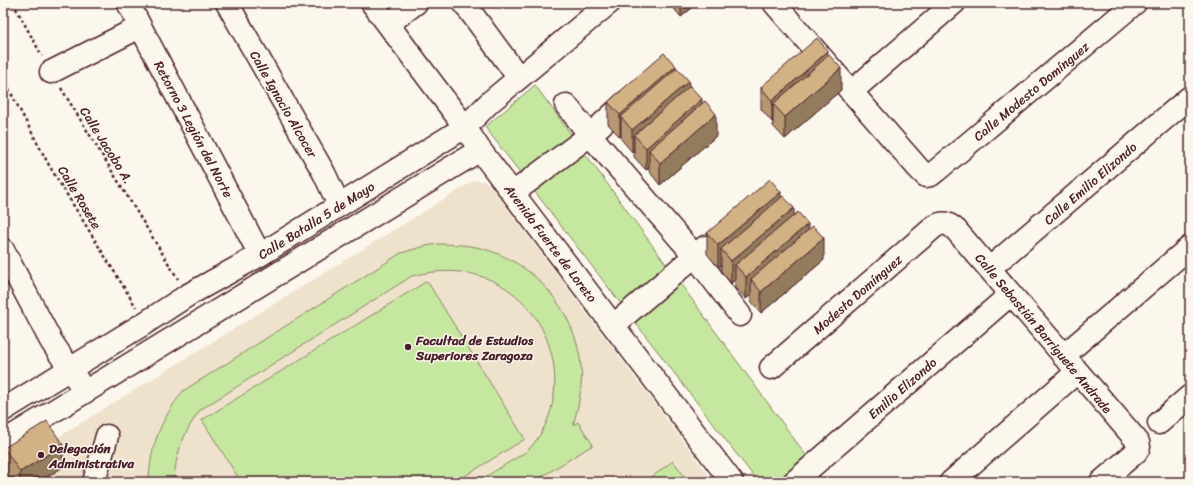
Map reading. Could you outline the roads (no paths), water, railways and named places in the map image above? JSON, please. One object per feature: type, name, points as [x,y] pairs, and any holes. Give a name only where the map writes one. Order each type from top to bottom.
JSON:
[{"type":"street","name":"Retorno 3 Legión del Norte","points":[[128,3],[260,255]]},
{"type":"street","name":"Calle Ignacio Alcocer","points":[[227,3],[324,173],[339,206]]},
{"type":"street","name":"Avenida Fuerte de Loreto","points":[[372,3],[465,127],[480,150],[732,482]]},
{"type":"street","points":[[388,24],[416,3]]},
{"type":"street","points":[[464,3],[519,78]]},
{"type":"street","name":"Calle Batalla 5 de Mayo","points":[[4,406],[71,369],[188,295],[260,255],[465,127],[490,102],[609,3]]},
{"type":"street","points":[[774,3],[851,92],[954,3]]},
{"type":"street","name":"Calle Modesto Domínguez","points":[[851,92],[918,168],[926,176],[931,175],[1135,3]]},
{"type":"street","points":[[51,72],[140,27]]},
{"type":"street","name":"Calle Emilio Elizondo","points":[[990,268],[1190,97]]},
{"type":"street","points":[[513,193],[590,135],[626,102]]},
{"type":"street","points":[[566,105],[590,135],[695,256],[740,315]]},
{"type":"street","name":"Calle Batalla 5 de Mayo","points":[[3,442],[480,150]]},
{"type":"street","name":"Calle Sebastián Barriguete Andrade","points":[[945,222],[956,230],[990,268],[1063,356],[1138,442],[1139,447],[1136,452],[1101,482]]},
{"type":"street","name":"Modesto Domínguez","points":[[771,368],[934,227],[945,222]]},
{"type":"street","points":[[614,325],[718,236]]},
{"type":"street","points":[[1063,356],[1190,247]]},
{"type":"street","points":[[3,250],[51,341],[71,369],[84,392]]},
{"type":"street","name":"Emilio Elizondo","points":[[794,482],[1011,294]]},
{"type":"street","points":[[188,295],[204,318]]},
{"type":"street","points":[[951,482],[1077,372]]},
{"type":"street","points":[[1159,423],[1190,396]]},
{"type":"street","points":[[94,482],[108,436]]},
{"type":"place","name":"Facultad de Estudios Superiores Zaragoza","points":[[408,347]]},
{"type":"place","name":"Delegación Administrativa","points":[[41,455]]}]
